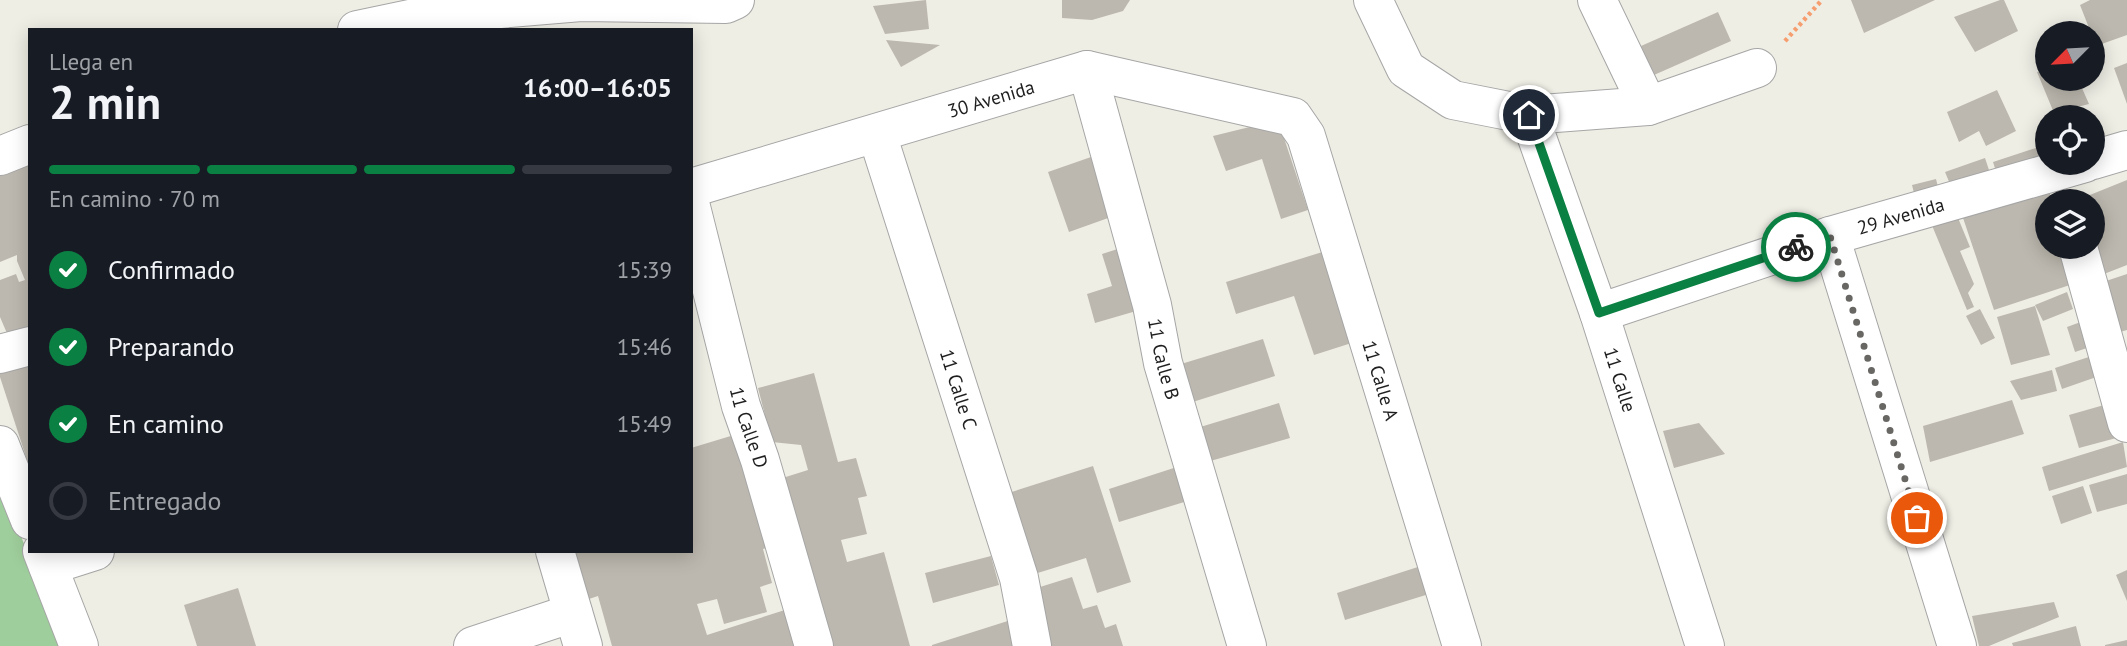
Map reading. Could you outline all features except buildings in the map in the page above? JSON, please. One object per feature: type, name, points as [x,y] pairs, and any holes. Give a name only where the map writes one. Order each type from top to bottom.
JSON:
[{"type":"street","points":[[363,28],[425,8],[581,1],[726,4],[735,0]]},
{"type":"street","points":[[1373,0],[1406,69],[1453,100],[1529,115],[1648,106],[1757,68]]},
{"type":"street","points":[[1597,0],[1648,106]]},
{"type":"street","name":"30 Avenida","points":[[693,187],[1087,71],[1293,117]]},
{"type":"street","name":"11 Calle B","points":[[1087,71],[1152,305],[1163,363],[1247,646]]},
{"type":"street","name":"11 Calle","points":[[1529,115],[1599,313],[1704,646]]},
{"type":"street","name":"11 Calle A","points":[[1293,117],[1306,136],[1462,646]]},
{"type":"street","name":"11 Calle C","points":[[877,134],[1019,578],[1032,646]]},
{"type":"street","points":[[0,156],[28,145]]},
{"type":"street","points":[[2105,156],[2127,150]]},
{"type":"street","name":"29 Avenida","points":[[1599,313],[1830,236],[2069,178]]},
{"type":"street","name":"11 Calle D","points":[[693,215],[741,406],[760,460],[814,646]]},
{"type":"street","points":[[1830,236],[1957,646]]},
{"type":"street","points":[[2081,259],[2127,423]]},
{"type":"street","points":[[0,354],[28,347]]},
{"type":"street","points":[[0,444],[28,515]]},
{"type":"street","points":[[79,646],[45,558],[81,553]]},
{"type":"street","points":[[473,646],[578,630],[556,553]]},
{"type":"path","points":[[1757,68],[1808,18],[1822,0]]},
{"type":"green space","points":[[0,484],[65,646],[0,646]]},
{"type":"way so far","points":[[1796,247],[1830,236],[1917,518]]},
{"type":"route","points":[[1529,115],[1599,313],[1796,247]]}]
